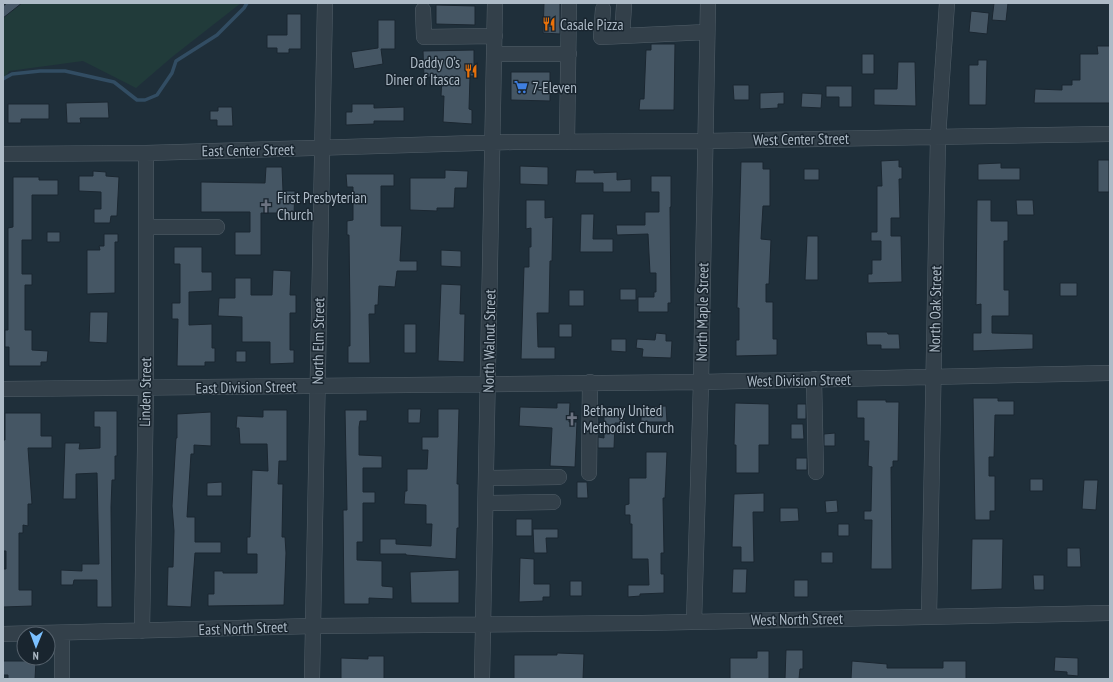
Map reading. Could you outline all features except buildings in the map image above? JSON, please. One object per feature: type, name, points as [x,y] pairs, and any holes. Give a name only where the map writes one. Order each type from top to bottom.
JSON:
[{"type":"street","name":"North Elm Street","points":[[312,679],[324,3]]},
{"type":"street","name":"North Walnut Street","points":[[482,679],[495,3]]},
{"type":"street","points":[[567,142],[569,3]]},
{"type":"street","name":"North Maple Street","points":[[694,622],[708,3]]},
{"type":"street","name":"North Oak Street","points":[[929,616],[938,137],[947,3]]},
{"type":"street","points":[[622,36],[624,6]]},
{"type":"street","points":[[603,9],[602,37],[707,32]]},
{"type":"street","points":[[423,10],[424,37],[494,36]]},
{"type":"street","points":[[494,54],[569,54]]},
{"type":"street","name":"West Center Street","points":[[493,143],[1110,134]]},
{"type":"street","name":"East Center Street","points":[[3,154],[146,153],[493,143]]},
{"type":"street","name":"Linden Street","points":[[142,631],[146,388],[146,153]]},
{"type":"street","points":[[146,227],[217,226]]},
{"type":"street","name":"West Division Street","points":[[488,383],[700,382],[1110,373]]},
{"type":"street","points":[[814,379],[816,472]]},
{"type":"street","points":[[589,473],[590,382]]},
{"type":"street","name":"East Division Street","points":[[3,389],[488,383]]},
{"type":"street","points":[[486,478],[559,477]]},
{"type":"street","points":[[486,503],[553,502]]},
{"type":"street","name":"West North Street","points":[[483,624],[694,622],[1110,613]]},
{"type":"street","name":"East North Street","points":[[3,634],[314,626],[483,624]]},
{"type":"street","points":[[62,633],[62,679]]},
{"type":"green space","points":[[3,3],[241,3],[172,57],[136,88],[83,61],[9,71],[3,82]]},
{"type":"waterway","points":[[3,79],[12,74],[40,71],[65,71],[114,82],[137,100],[145,100],[157,95],[172,73],[176,61],[217,35],[244,8],[247,3]]},
{"type":"place","name":"Casale Pizza","points":[[549,24]]},
{"type":"place","name":"Daddy O’s Diner of Itasca","points":[[471,71]]},
{"type":"place","name":"7-Eleven","points":[[521,87]]},
{"type":"place","name":"First Presbyterian Church","points":[[266,206]]},
{"type":"place","name":"Bethany United Methodist Church","points":[[572,419]]}]
